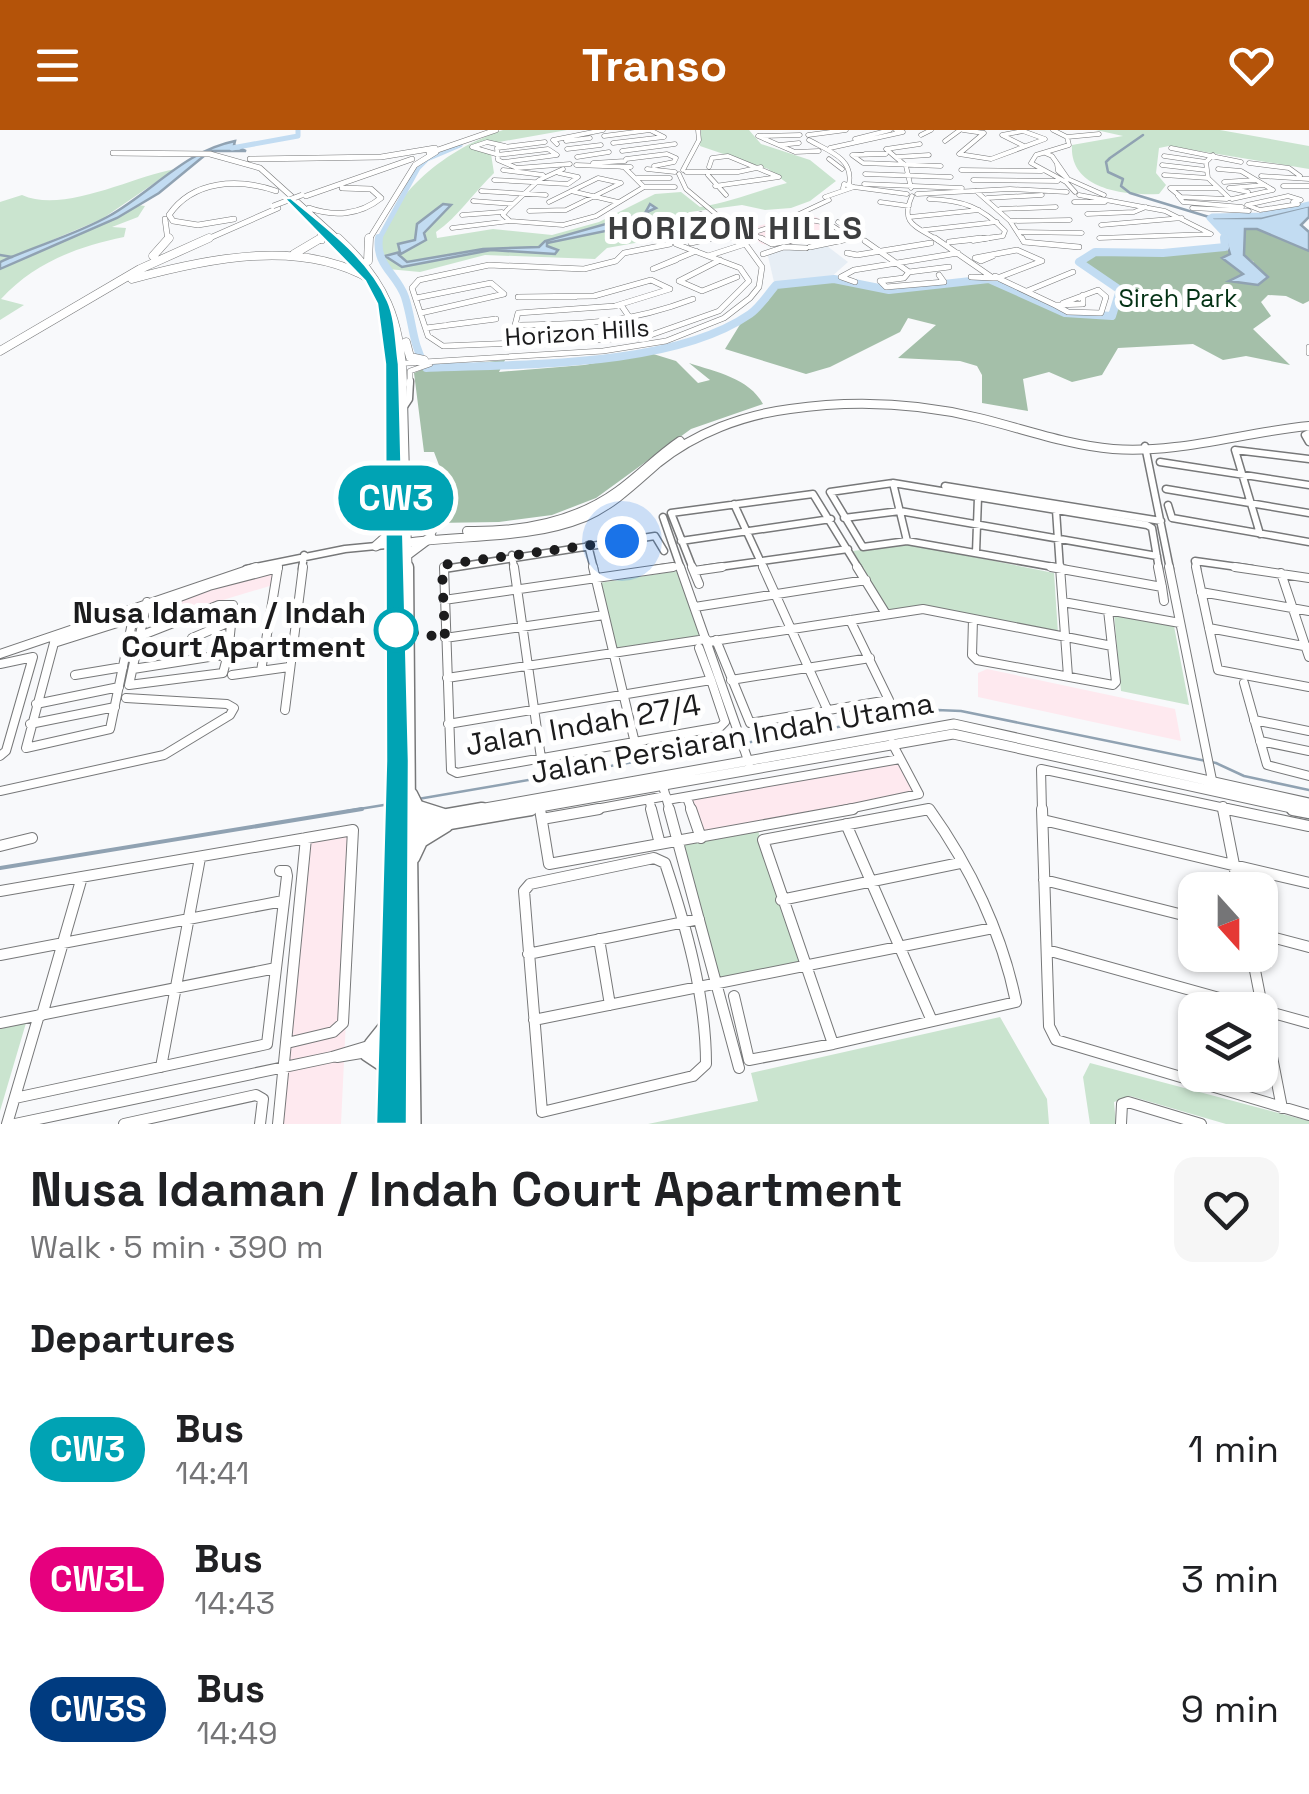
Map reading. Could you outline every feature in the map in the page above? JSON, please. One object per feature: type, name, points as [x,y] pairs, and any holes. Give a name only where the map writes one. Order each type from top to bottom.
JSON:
[{"type":"highway","points":[[305,195],[492,130]]},
{"type":"highway","points":[[192,154],[113,153],[260,160],[376,157],[437,149]]},
{"type":"highway","points":[[0,347],[92,295],[275,207],[437,149]]},
{"type":"highway","points":[[391,1124],[390,1069],[384,1042],[405,820],[406,558],[397,538],[402,408],[384,304],[364,252],[415,165],[437,149]]},
{"type":"highway","points":[[210,156],[245,166],[319,226],[372,277]]},
{"type":"highway","points":[[0,347],[137,266],[169,242],[171,231],[164,217],[169,206],[231,172],[229,164],[210,156]]},
{"type":"highway","points":[[226,156],[260,168],[372,277],[406,337],[408,355],[424,360]]},
{"type":"highway","points":[[274,181],[271,175],[276,169],[318,160],[358,164],[358,170],[342,180]]},
{"type":"highway","points":[[275,207],[198,225],[175,223],[168,215],[179,201],[215,186],[250,182],[276,191]]},
{"type":"highway","points":[[301,204],[318,212],[341,213],[370,207],[382,196],[374,190],[356,187],[305,195]]},
{"type":"highway","points":[[137,266],[260,211]]},
{"type":"highway","points":[[220,232],[200,246],[201,255],[226,260],[300,252],[324,240],[319,226]]},
{"type":"highway","points":[[92,295],[167,270],[279,258],[335,261],[372,277]]},
{"type":"highway","points":[[398,326],[397,538],[403,792],[409,867],[413,1124]]},
{"type":"highway","points":[[397,538],[431,534]]},
{"type":"highway","points":[[406,558],[431,534]]},
{"type":"highway","points":[[405,820],[444,820]]},
{"type":"highway","points":[[409,867],[420,840],[444,820]]},
{"type":"highway","points":[[384,1042],[412,1021]]},
{"type":"highway","points":[[384,1042],[412,1066]]},
{"type":"main road","points":[[397,538],[504,532],[564,518],[617,491],[649,462],[689,436],[750,412],[781,405],[840,400],[916,403],[978,414],[1074,440],[1146,448],[1309,423]]},
{"type":"main road","points":[[431,534],[503,538],[583,518],[624,495],[655,466],[696,438],[784,409],[863,404],[916,407],[1136,453],[1148,461],[1154,454],[1309,423]]},
{"type":"main road","points":[[1100,448],[1190,448]]},
{"type":"main road","name":"Jalan Persiaran Indah Utama","points":[[405,820],[541,813],[664,789],[750,764],[954,724],[1309,812]]},
{"type":"main road","name":"Jalan Persiaran Indah Utama","points":[[750,764],[953,734],[1309,803]]},
{"type":"main road","name":"Jalan Persiaran Indah Utama","points":[[444,820],[664,789]]},
{"type":"street","points":[[567,149],[600,144],[610,152],[576,156],[553,140],[653,130],[664,136],[613,143]]},
{"type":"street","points":[[697,130],[699,140],[681,172],[686,189],[755,243],[763,254],[857,236]]},
{"type":"street","points":[[757,133],[804,135],[846,130],[862,138]]},
{"type":"street","points":[[893,130],[903,132],[828,147],[893,130]]},
{"type":"street","points":[[921,135],[930,130]]},
{"type":"street","points":[[945,142],[961,130],[985,132],[981,140],[960,149],[960,154],[983,161],[998,160],[1024,146],[1042,142],[1044,137],[1019,130],[1002,135],[1024,146]]},
{"type":"street","points":[[1053,130],[1068,137],[1099,134]]},
{"type":"street","points":[[603,133],[622,150],[633,179],[644,187]]},
{"type":"street","points":[[757,133],[776,146],[798,153],[819,151]]},
{"type":"street","points":[[804,135],[828,147],[847,163],[852,173],[848,187]]},
{"type":"street","points":[[1068,137],[1066,147],[1030,161],[1077,193]]},
{"type":"street","points":[[557,143],[590,138]]},
{"type":"street","points":[[776,146],[800,143]]},
{"type":"street","points":[[498,150],[526,144]]},
{"type":"street","points":[[622,150],[676,144]]},
{"type":"street","points":[[920,144],[886,149],[906,166],[910,176],[913,194],[904,212],[907,219],[997,278],[1068,312],[1101,313],[1106,297],[1098,290],[1083,295],[1083,304],[1055,305]]},
{"type":"street","points":[[1172,148],[1241,162]]},
{"type":"street","points":[[498,150],[548,149],[556,154],[500,163]]},
{"type":"street","points":[[498,150],[500,163]]},
{"type":"street","points":[[500,163],[517,168],[626,165],[679,153]]},
{"type":"street","points":[[1044,153],[1068,179],[1102,198],[1182,218],[1205,234],[1099,238]]},
{"type":"street","points":[[643,167],[676,161],[667,154]]},
{"type":"street","points":[[865,154],[852,155],[862,163],[941,166]]},
{"type":"street","points":[[897,157],[929,155]]},
{"type":"street","points":[[1213,155],[1206,162],[1208,178],[1228,198],[1249,211]]},
{"type":"street","points":[[572,165],[576,156]]},
{"type":"street","points":[[709,167],[712,158],[724,156],[779,178],[715,186]]},
{"type":"street","points":[[1164,156],[1206,162]]},
{"type":"street","points":[[829,159],[842,169]]},
{"type":"street","points":[[836,164],[847,163]]},
{"type":"street","points":[[1249,163],[1289,168],[1309,182]]},
{"type":"street","points":[[589,164],[681,172],[761,168]]},
{"type":"street","points":[[462,215],[502,212],[532,183],[544,175],[572,165],[582,170],[569,184],[532,183],[494,180]]},
{"type":"street","points":[[1162,165],[1206,170]]},
{"type":"street","points":[[1178,196],[1228,198],[1273,190],[1230,169]]},
{"type":"street","points":[[502,170],[544,175]]},
{"type":"street","points":[[961,170],[1042,172]]},
{"type":"street","points":[[559,173],[576,175]]},
{"type":"street","points":[[865,174],[951,177]]},
{"type":"street","points":[[1164,175],[1208,178]]},
{"type":"street","points":[[708,176],[726,194]]},
{"type":"street","points":[[1261,176],[1300,176]]},
{"type":"street","points":[[528,210],[552,214],[572,210],[621,182],[598,178],[549,202]]},
{"type":"street","points":[[633,179],[670,178]]},
{"type":"street","points":[[973,180],[977,186],[1056,187],[1054,182],[1061,180]]},
{"type":"street","points":[[1242,180],[1255,180]]},
{"type":"street","points":[[1282,186],[1309,182]]},
{"type":"street","points":[[864,184],[913,194],[1024,189],[1117,201]]},
{"type":"street","points":[[1252,195],[1230,188],[1266,185]]},
{"type":"street","points":[[452,228],[510,221],[554,226],[592,218],[644,187],[675,187]]},
{"type":"street","points":[[674,243],[748,274],[742,295],[721,310],[643,336],[449,346],[434,343],[412,288],[419,280],[489,265],[571,270],[616,261],[624,253],[807,211],[848,187],[967,200],[997,222],[1006,234],[1002,237]]},
{"type":"street","points":[[1218,188],[1170,187],[1182,202],[1242,208]]},
{"type":"street","points":[[913,194],[962,188]]},
{"type":"street","points":[[481,191],[546,195]]},
{"type":"street","points":[[571,191],[618,202]]},
{"type":"street","points":[[976,191],[1010,220],[1023,241],[1031,245],[1079,247]]},
{"type":"street","points":[[1172,191],[1228,198]]},
{"type":"street","points":[[1244,192],[1264,192]]},
{"type":"street","points":[[987,198],[1042,195]]},
{"type":"street","points":[[884,196],[903,199],[906,205]]},
{"type":"street","points":[[1271,209],[1247,205],[1288,196],[1301,200],[1296,204]]},
{"type":"street","points":[[1074,202],[1102,198]]},
{"type":"street","points":[[1192,208],[1249,211],[1309,200]]},
{"type":"street","points":[[473,201],[513,204]]},
{"type":"street","points":[[880,202],[906,205]]},
{"type":"street","points":[[999,209],[1056,207]]},
{"type":"street","points":[[1087,214],[1148,208]]},
{"type":"street","points":[[910,217],[979,210]]},
{"type":"street","points":[[807,211],[820,218],[842,231],[806,245],[772,244],[751,233],[803,218],[820,218],[857,236],[909,275]]},
{"type":"street","points":[[502,212],[510,221]]},
{"type":"street","points":[[552,214],[554,226]]},
{"type":"street","points":[[689,236],[681,227],[698,222],[691,218],[701,214]]},
{"type":"street","points":[[1101,224],[1182,218]]},
{"type":"street","points":[[1010,220],[1070,220]]},
{"type":"street","points":[[924,230],[997,222]]},
{"type":"street","name":"Horizon Hills","points":[[397,363],[615,351],[694,332],[738,310],[760,286],[758,254],[735,228]]},
{"type":"street","points":[[1018,232],[1082,233]]},
{"type":"street","points":[[690,243],[730,235],[742,244],[708,256]]},
{"type":"street","points":[[755,243],[774,248],[857,236]]},
{"type":"street","points":[[970,240],[1002,237],[1042,262],[997,278],[969,278],[973,268]]},
{"type":"street","points":[[847,253],[931,243]]},
{"type":"street","points":[[676,260],[696,251]]},
{"type":"street","points":[[993,256],[1022,251]]},
{"type":"street","points":[[855,282],[841,277],[854,270],[958,252]]},
{"type":"street","name":"Horizon Hills","points":[[402,408],[409,400],[410,371],[417,366],[510,357],[616,354],[698,335],[732,317],[760,293],[767,271],[763,254]]},
{"type":"street","points":[[715,286],[702,292],[679,281],[720,260]]},
{"type":"street","points":[[937,273],[944,282],[886,287],[879,284],[880,280],[949,268]]},
{"type":"street","points":[[1026,292],[1073,272]]},
{"type":"street","points":[[575,296],[518,298],[612,293],[652,280],[670,289],[622,306],[518,312],[515,324],[519,327],[631,320],[693,299]]},
{"type":"street","points":[[416,298],[488,284],[495,284],[504,294],[421,313]]},
{"type":"street","points":[[612,293],[643,336]]},
{"type":"street","points":[[426,328],[490,317],[496,319],[489,323],[448,325]]},
{"type":"street","points":[[1309,433],[1305,435],[1309,442]]},
{"type":"street","points":[[1146,448],[1161,488],[1161,520],[1213,786]]},
{"type":"street","points":[[1260,534],[1234,452],[1239,448],[1309,459]]},
{"type":"street","points":[[1160,462],[1309,485]]},
{"type":"street","points":[[893,484],[907,541]]},
{"type":"street","points":[[1162,587],[907,541],[863,547],[830,492],[893,484],[1150,526],[1157,556],[1162,587],[1164,601]]},
{"type":"street","points":[[946,486],[1161,520]]},
{"type":"street","points":[[1161,488],[1309,513]]},
{"type":"street","points":[[667,515],[813,494],[886,614]]},
{"type":"street","points":[[976,553],[978,498]]},
{"type":"street","points":[[734,504],[828,710]]},
{"type":"street","points":[[1168,506],[1172,518],[1309,542]]},
{"type":"street","points":[[1056,510],[1068,676]]},
{"type":"street","points":[[844,518],[900,512],[1157,556]]},
{"type":"street","points":[[667,515],[699,584]]},
{"type":"street","points":[[667,515],[680,566],[750,764]]},
{"type":"street","points":[[682,541],[831,520]]},
{"type":"street","points":[[664,551],[657,536],[444,566],[448,724],[711,680],[707,642]]},
{"type":"street","points":[[55,639],[304,555],[397,538]]},
{"type":"street","points":[[588,545],[635,743]]},
{"type":"street","points":[[694,571],[848,549]]},
{"type":"street","points":[[284,710],[304,555]]},
{"type":"street","points":[[512,556],[541,758]]},
{"type":"street","points":[[1309,578],[1196,560],[1218,670],[1309,686]]},
{"type":"street","points":[[261,671],[278,564]]},
{"type":"street","points":[[444,600],[680,566]]},
{"type":"street","points":[[1281,573],[1309,657]]},
{"type":"street","points":[[695,607],[866,580]]},
{"type":"street","points":[[1201,592],[1309,611]]},
{"type":"street","points":[[1063,602],[1180,623]]},
{"type":"street","points":[[0,654],[132,617],[129,685],[223,673],[232,605],[225,604],[140,636]]},
{"type":"street","points":[[55,639],[26,748],[105,732],[111,726],[119,687],[140,636],[146,606]]},
{"type":"street","points":[[446,678],[923,609],[1112,646]]},
{"type":"street","points":[[973,619],[975,658],[1114,685],[1108,610]]},
{"type":"street","points":[[445,638],[604,615]]},
{"type":"street","points":[[192,638],[232,620]]},
{"type":"street","points":[[707,642],[731,680],[750,723],[889,700],[850,620]]},
{"type":"street","points":[[1209,628],[1307,646]]},
{"type":"street","points":[[75,675],[228,654]]},
{"type":"street","points":[[0,664],[33,657],[6,750],[0,756]]},
{"type":"street","points":[[731,680],[870,658]]},
{"type":"street","points":[[232,674],[289,667]]},
{"type":"street","name":"Jalan Indah 27/4","points":[[448,724],[451,770],[457,772],[635,743],[724,726],[711,680]]},
{"type":"street","points":[[1244,682],[1268,766],[1309,776]]},
{"type":"street","points":[[36,704],[119,687]]},
{"type":"street","points":[[0,791],[164,755],[234,708],[227,704],[126,698]]},
{"type":"street","points":[[30,724],[115,706]]},
{"type":"street","points":[[1254,720],[1309,731]]},
{"type":"street","points":[[0,732],[12,728]]},
{"type":"street","points":[[1260,741],[1309,751]]},
{"type":"street","points":[[664,789],[649,799],[541,813],[549,864],[919,796],[892,744]]},
{"type":"street","points":[[664,789],[687,798],[900,759]]},
{"type":"street","points":[[1309,826],[1041,769],[1048,1026],[1056,1040],[1309,1116]]},
{"type":"street","points":[[664,789],[738,1068]]},
{"type":"street","points":[[687,798],[701,838]]},
{"type":"street","points":[[649,799],[660,844]]},
{"type":"street","points":[[1223,806],[1236,872]]},
{"type":"street","points":[[734,996],[749,1060],[833,1044],[1016,1002],[1007,962],[992,928],[929,809],[763,840],[833,1044]]},
{"type":"street","points":[[1042,820],[1309,884]]},
{"type":"street","points":[[846,824],[932,1021]]},
{"type":"street","points":[[0,890],[353,830],[341,1027],[287,1042]]},
{"type":"street","points":[[0,846],[32,838]]},
{"type":"street","points":[[278,1124],[306,838]]},
{"type":"street","points":[[161,1068],[200,858]]},
{"type":"street","points":[[654,858],[665,863],[681,923],[708,1053],[704,1068],[693,1076],[539,1118],[523,895],[526,888],[654,858]]},
{"type":"street","points":[[781,900],[960,863]]},
{"type":"street","points":[[15,1098],[267,1044],[287,876],[286,871],[280,871]]},
{"type":"street","points":[[8,1124],[82,877]]},
{"type":"street","points":[[1044,880],[1178,914]]},
{"type":"street","points":[[0,955],[283,901]]},
{"type":"street","points":[[528,954],[700,919]]},
{"type":"street","points":[[534,1020],[992,928]]},
{"type":"street","points":[[599,939],[610,1005]]},
{"type":"street","points":[[1278,939],[1309,947]]},
{"type":"street","points":[[1047,950],[1201,992]]},
{"type":"street","points":[[0,1023],[276,968]]},
{"type":"street","points":[[1278,1013],[1309,1022]]},
{"type":"street","points":[[16,1124],[384,1042]]},
{"type":"street","points":[[1278,1090],[1282,1108]]},
{"type":"street","points":[[124,1124],[154,1121],[261,1096],[260,1124]]},
{"type":"street","points":[[1121,1124],[1122,1104],[1128,1102],[1201,1124]]},
{"type":"shaded area","points":[[808,214],[847,230],[841,236],[774,246],[762,244],[749,234],[750,228]]},
{"type":"shaded area","points":[[827,246],[848,262],[830,278],[774,282],[767,252]]},
{"type":"shaded area","points":[[275,570],[273,585],[153,621],[153,608],[208,587]]},
{"type":"shaded area","points":[[987,669],[1175,709],[1181,741],[978,697],[978,673]]},
{"type":"shaded area","points":[[899,762],[916,795],[703,835],[691,799]]},
{"type":"shaded area","points":[[355,832],[341,1124],[282,1124],[309,840]]},
{"type":"green space","points":[[503,130],[567,130],[471,147],[491,154],[494,173],[436,232],[437,238],[493,229],[552,235],[599,222],[655,194],[681,192],[700,207],[787,183],[768,169],[700,146],[701,130],[749,130],[761,144],[810,160],[836,181],[810,201],[791,208],[765,210],[742,205],[690,212],[663,238],[607,248],[595,259],[485,255],[420,272],[388,269],[378,251],[395,209],[409,191],[443,160]]},
{"type":"green space","points":[[1096,130],[1220,130],[1309,146],[1309,169],[1169,146],[1159,148],[1156,173],[1166,185],[1159,194],[1131,194],[1102,187],[1080,172],[1072,145],[1123,136]]},
{"type":"green space","points":[[175,169],[102,219],[0,262],[0,202],[22,195],[39,200],[77,197]]},
{"type":"green space","points":[[138,205],[145,206],[138,217],[112,227],[126,228],[124,237],[57,258],[14,286],[1,299],[24,305],[0,320],[0,269]]},
{"type":"green space","name":"Sireh Park","points":[[1245,229],[1257,229],[1309,251],[1309,301],[1303,304],[1286,296],[1268,295],[1261,302],[1271,316],[1253,329],[1290,365],[1246,356],[1223,360],[1193,344],[1118,348],[1102,375],[1072,382],[1049,372],[1023,379],[1028,411],[982,403],[982,375],[977,366],[960,361],[898,358],[936,325],[908,318],[900,332],[830,367],[806,374],[725,349],[744,318],[768,301],[776,285],[834,279],[889,290],[989,279],[1065,313],[1112,316],[1120,290],[1079,262],[1095,252],[1163,253],[1225,247],[1230,254],[1223,259],[1243,274],[1234,280],[1247,282],[1254,262],[1244,255]]},
{"type":"green space","points":[[650,353],[676,361],[698,383],[710,380],[689,363],[731,377],[749,388],[763,404],[691,429],[596,498],[552,515],[499,522],[434,523],[442,473],[434,452],[424,452],[414,373],[426,368],[505,360],[499,372],[584,365]]},
{"type":"green space","points":[[908,544],[1054,573],[1058,633],[922,607],[889,612],[853,551]]},
{"type":"green space","points":[[677,571],[700,636],[616,649],[599,583]]},
{"type":"green space","points":[[1114,614],[1174,626],[1189,705],[1121,691]]},
{"type":"green space","points":[[757,828],[805,967],[717,986],[678,841]]},
{"type":"green space","points":[[1000,1017],[1047,1099],[1049,1124],[648,1124],[758,1101],[751,1073]]},
{"type":"green space","points":[[26,1023],[0,1111],[0,1029]]},
{"type":"green space","points":[[1090,1063],[1178,1086],[1178,1092],[1200,1092],[1309,1124],[1226,1124],[1130,1096],[1114,1102],[1116,1124],[1090,1124],[1083,1077]]},
{"type":"water","points":[[235,141],[234,145],[246,151],[210,151],[159,193],[117,218],[0,269],[0,262],[96,223],[200,153]]},
{"type":"water","points":[[443,204],[451,205],[424,233],[426,240],[399,255],[407,262],[483,249],[539,247],[545,241],[645,213],[634,218],[630,226],[547,243],[558,250],[555,254],[491,250],[402,267],[385,256],[400,252],[398,244],[415,240],[417,224]]},
{"type":"water","points":[[1309,206],[1309,217],[1301,225],[1309,232],[1309,251],[1257,229],[1245,229],[1244,255],[1268,277],[1258,285],[1229,281],[1243,274],[1222,258],[1230,254],[1224,234],[1209,218],[1261,218]]},
{"type":"waterway","points":[[232,148],[298,136],[298,130]]},
{"type":"waterway","points":[[1143,135],[1106,162],[1108,172],[1123,179],[1121,186],[1130,193],[1209,217]]},
{"type":"waterway","points":[[379,239],[418,168],[427,159],[460,145]]},
{"type":"waterway","points":[[1225,241],[1224,234],[1209,218],[1212,216],[1261,215],[1309,204]]},
{"type":"waterway","points":[[379,239],[383,262],[405,297],[415,342],[426,368],[594,360],[680,345],[717,332],[750,314],[776,285],[834,279],[889,290],[989,279],[1065,313],[1112,316],[1120,290],[1079,262],[1095,252],[1163,253],[1225,247],[1224,238]]},
{"type":"waterway","points":[[0,255],[12,257]]},
{"type":"waterway","points":[[418,799],[937,710],[961,711],[1216,763],[1244,776],[1309,790]]},
{"type":"waterway","points":[[347,811],[390,804]]},
{"type":"waterway","points":[[0,868],[362,809]]},
{"type":"tunnel","points":[[702,234],[707,233]]},
{"type":"bus line","name":"CW3","points":[[288,200],[338,243],[370,279],[384,304],[392,364],[398,761],[391,1124]]},
{"type":"place","name":"Nusa Idaman / Indah Court Apartment","points":[[396,630]]},
{"type":"district","name":"HORIZON HILLS","points":[[736,228]]},
{"type":"route","points":[[396,630],[445,638],[442,569],[448,564],[622,541]]}]
